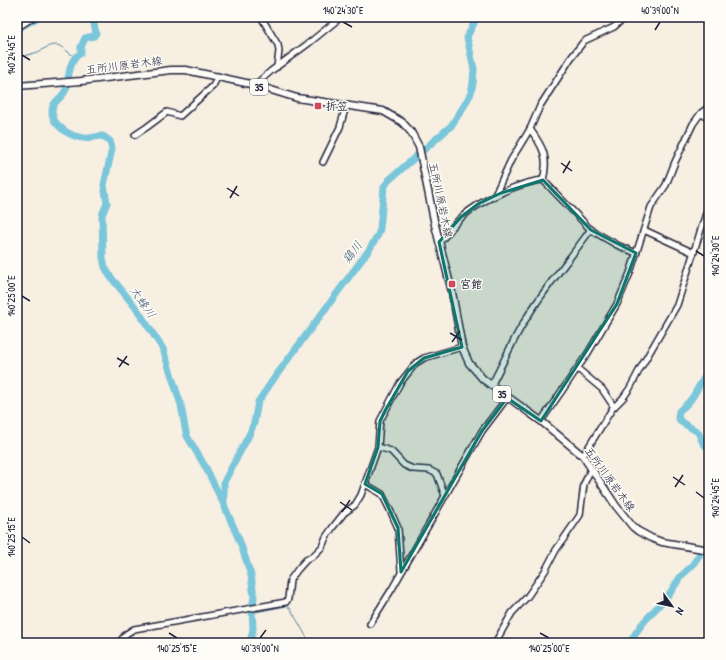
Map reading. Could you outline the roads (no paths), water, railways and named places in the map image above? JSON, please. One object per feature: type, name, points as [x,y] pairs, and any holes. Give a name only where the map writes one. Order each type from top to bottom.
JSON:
[{"type":"main road","name":"五所川原岩木線","points":[[17,86],[81,81],[171,70],[186,70],[255,85],[297,98],[375,109],[393,116],[407,127],[415,138],[419,147],[435,226],[452,292],[462,347],[469,363],[491,386],[541,422],[583,456],[626,519],[638,531],[645,536],[662,542],[709,550]]},
{"type":"street","points":[[17,28],[34,17]]},
{"type":"street","points":[[261,17],[278,45],[279,51],[277,67]]},
{"type":"street","points":[[255,85],[341,17]]},
{"type":"street","points":[[494,196],[511,160],[530,129],[546,96],[581,44],[591,37],[614,27],[625,17]]},
{"type":"street","points":[[135,135],[167,112],[180,116],[213,86],[218,76]]},
{"type":"street","points":[[323,162],[340,127],[346,106]]},
{"type":"street","points":[[541,422],[578,369],[617,304],[630,273],[651,207],[666,185],[686,137],[701,114],[709,107]]},
{"type":"street","points":[[701,114],[709,118]]},
{"type":"street","points":[[530,129],[544,152],[546,161],[544,180],[591,229],[617,245],[636,252]]},
{"type":"street","points":[[439,242],[446,237],[461,217],[478,204],[515,188],[544,180]]},
{"type":"street","points":[[583,456],[614,406],[623,398],[630,388],[677,305],[709,204]]},
{"type":"street","points":[[491,386],[525,322],[545,290],[571,258],[591,229]]},
{"type":"street","points":[[644,230],[694,253]]},
{"type":"street","points":[[119,643],[126,634],[134,629],[286,602],[288,599],[290,580],[298,569],[322,547],[326,537],[344,513],[355,505],[361,495],[378,447],[380,421],[408,371],[424,358],[462,347]]},
{"type":"street","points":[[578,369],[602,389],[614,406]]},
{"type":"street","points":[[370,624],[482,431],[507,398]]},
{"type":"street","points":[[378,447],[391,451],[404,465],[413,469],[428,470],[437,474],[445,496]]},
{"type":"street","points":[[495,643],[512,613],[528,597],[545,571],[556,550],[580,514],[584,484],[591,469]]},
{"type":"street","points":[[365,484],[382,494],[398,528],[401,572]]},
{"type":"waterway","points":[[17,32],[23,27],[42,17]]},
{"type":"waterway","name":"大蜂川","points":[[94,17],[96,33],[94,36],[85,38],[81,47],[81,53],[73,60],[65,91],[53,106],[53,118],[61,128],[72,135],[86,138],[103,136],[110,141],[112,149],[104,185],[107,203],[102,215],[103,258],[105,267],[110,276],[136,308],[163,349],[181,405],[187,436],[206,468],[240,542],[251,575],[254,597],[252,608],[253,629],[250,643]]},
{"type":"waterway","name":"鶏川","points":[[224,503],[224,482],[249,435],[254,423],[258,402],[369,250],[378,235],[380,229],[384,187],[389,180],[451,126],[471,93],[474,69],[467,37],[477,17]]},
{"type":"waterway","points":[[17,58],[38,52],[49,46],[56,45],[60,46],[75,57]]},
{"type":"waterway","points":[[709,372],[701,382],[693,397],[679,411],[678,417],[681,422],[698,432],[703,443],[709,449]]},
{"type":"waterway","points":[[631,643],[633,637],[642,624],[670,593],[681,576],[691,567],[709,541]]},
{"type":"waterway","name":"大蜂川","points":[[254,597],[255,605]]},
{"type":"waterway","points":[[255,610],[256,612],[286,606],[290,608],[310,643]]},
{"type":"place","name":"折笠","points":[[318,106]]},
{"type":"place","name":"宮館","points":[[452,284]]}]
